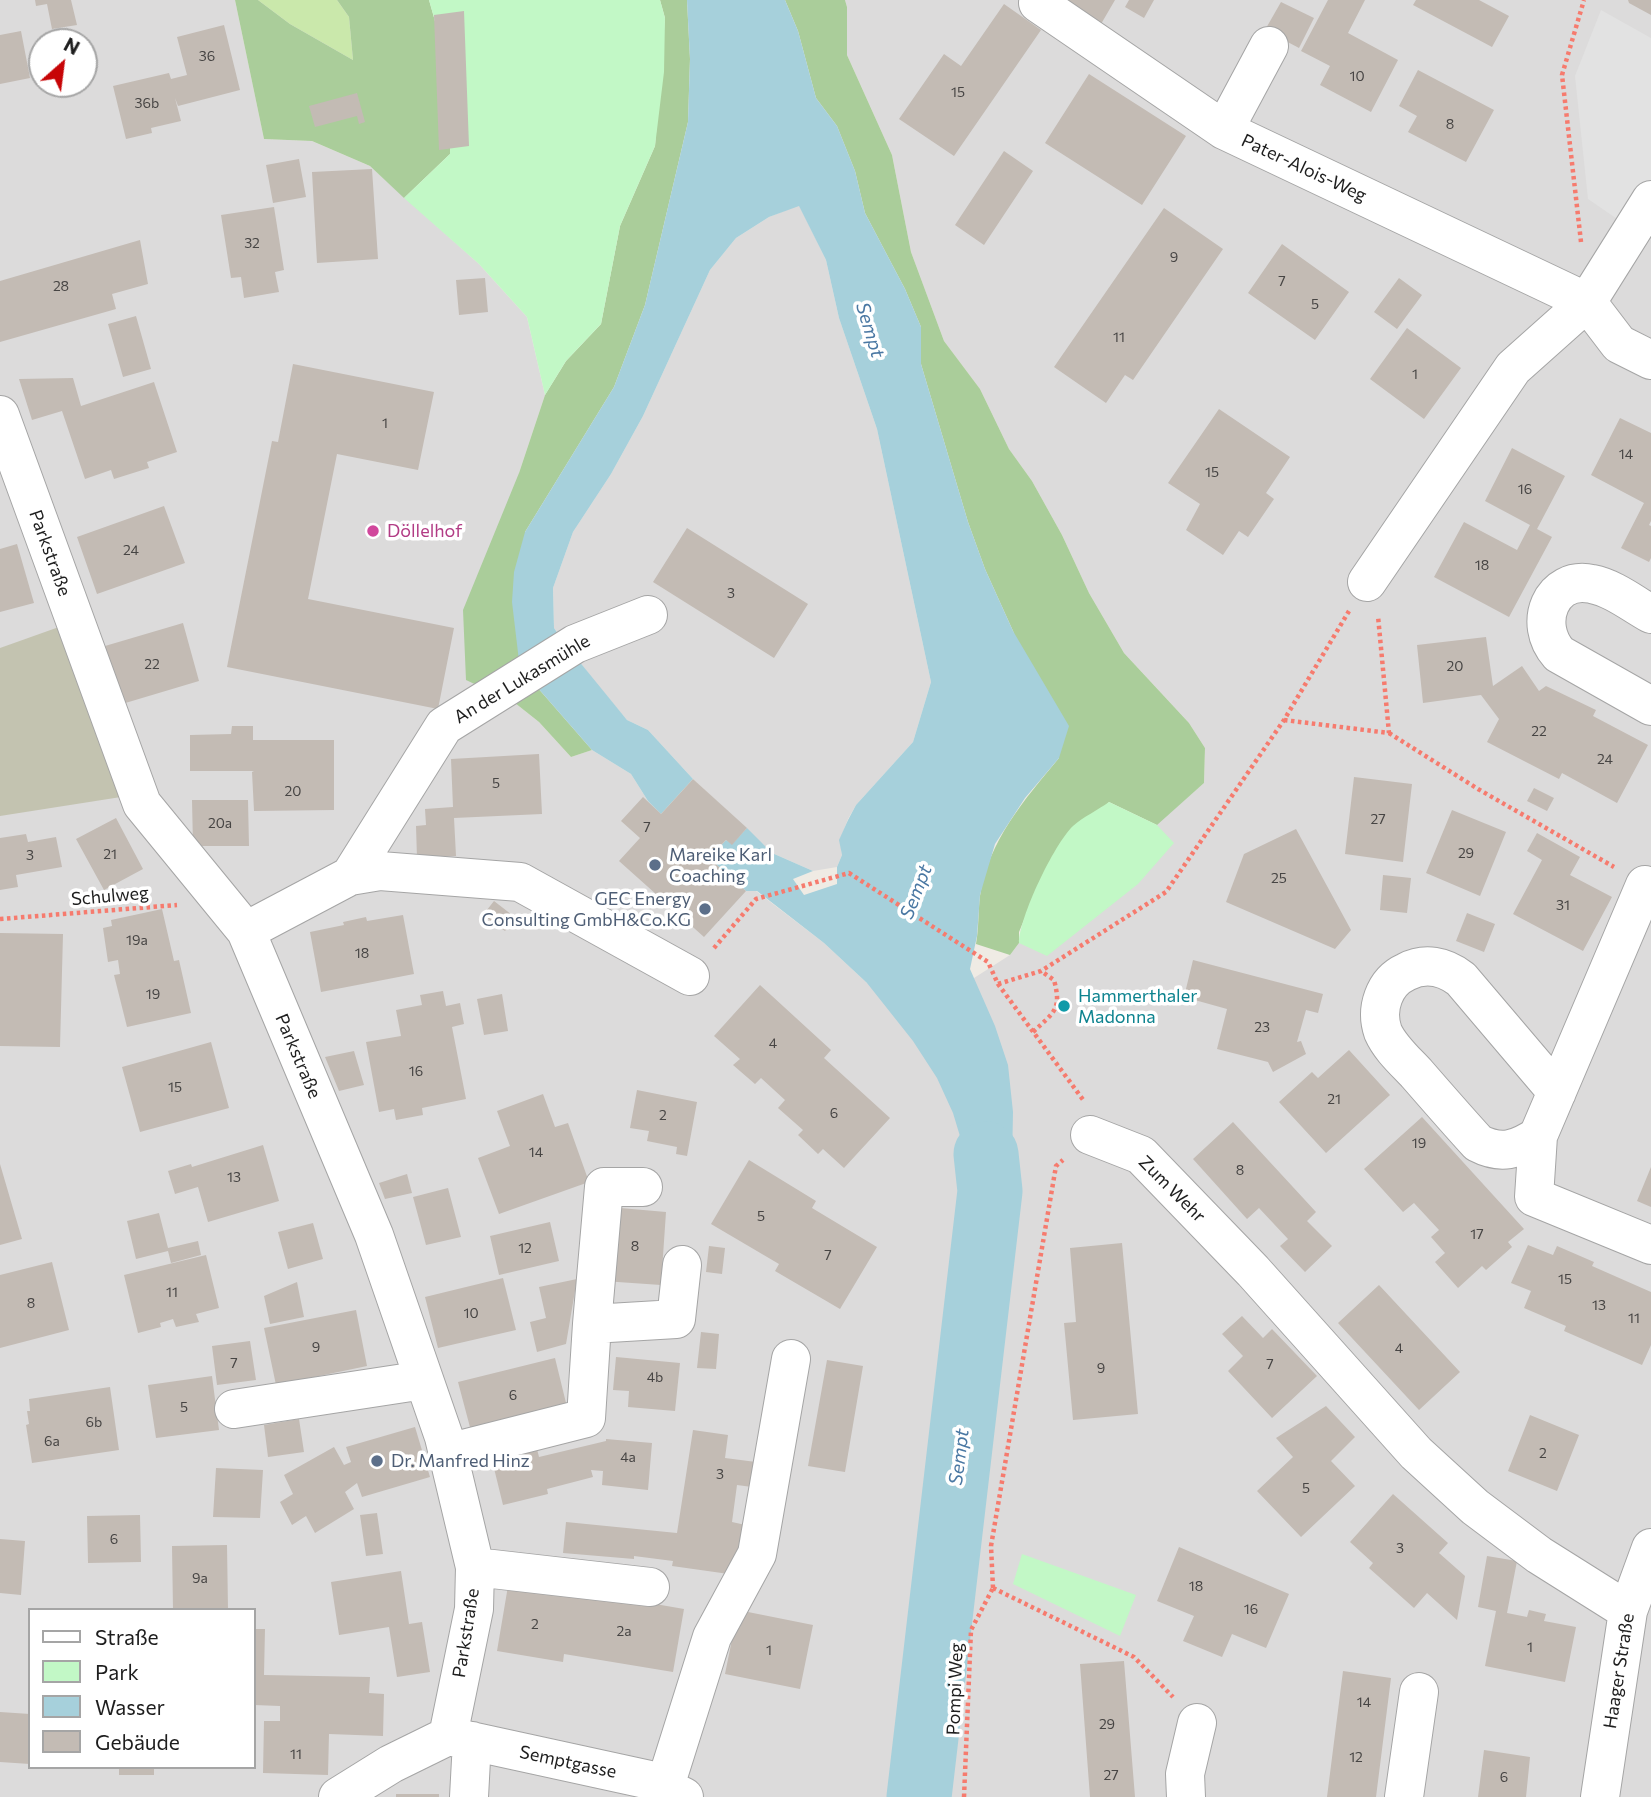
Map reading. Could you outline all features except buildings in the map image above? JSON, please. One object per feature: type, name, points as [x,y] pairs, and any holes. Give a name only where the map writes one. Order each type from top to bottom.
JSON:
[{"type":"street","name":"Pater-Alois-Weg","points":[[1038,3],[1224,130],[1587,302]]},
{"type":"street","points":[[1224,130],[1269,46]]},
{"type":"street","points":[[1367,582],[1513,368],[1587,302],[1651,200]]},
{"type":"street","points":[[1587,302],[1619,344],[1651,360]]},
{"type":"street","name":"Parkstraße","points":[[0,415],[142,804],[246,931],[374,1235],[424,1380],[448,1453],[475,1566],[474,1609],[460,1739],[469,1797]]},
{"type":"street","points":[[1651,614],[1602,587],[1582,583],[1572,585],[1555,597],[1546,616],[1545,626],[1552,646],[1559,654],[1651,706]]},
{"type":"street","name":"An der Lukasmühle","points":[[350,876],[444,726],[575,644],[648,615]]},
{"type":"street","points":[[246,931],[350,876],[380,871],[520,882],[690,976]]},
{"type":"street","points":[[1649,880],[1538,1136],[1534,1197],[1651,1245]]},
{"type":"street","points":[[1538,1136],[1506,1152],[1478,1143],[1387,1040],[1380,1016],[1385,991],[1403,973],[1414,968],[1426,966],[1451,971],[1461,979],[1557,1092]]},
{"type":"street","name":"Zum Wehr","points":[[1090,1136],[1141,1155],[1253,1271],[1416,1453],[1475,1507],[1539,1555],[1628,1611]]},
{"type":"street","points":[[448,1453],[586,1419],[604,1187],[643,1188]]},
{"type":"street","points":[[592,1324],[676,1319],[682,1265]]},
{"type":"street","points":[[675,1791],[712,1637],[757,1554],[792,1359]]},
{"type":"street","points":[[234,1409],[424,1380]]},
{"type":"street","name":"Haager Straße","points":[[1600,1797],[1628,1611],[1651,1548]]},
{"type":"street","points":[[475,1566],[650,1587]]},
{"type":"street","points":[[1404,1797],[1419,1692]]},
{"type":"street","points":[[1186,1797],[1185,1774],[1197,1723]]},
{"type":"street","points":[[338,1797],[391,1764],[460,1739]]},
{"type":"street","name":"Semptgasse","points":[[460,1739],[650,1780],[675,1791]]},
{"type":"path","points":[[1584,0],[1562,75],[1587,302]]},
{"type":"path","points":[[998,984],[1041,971],[1166,891],[1284,720],[1367,582]]},
{"type":"path","points":[[1367,582],[1379,619],[1389,733]]},
{"type":"path","points":[[1284,720],[1389,733],[1478,789],[1649,880]]},
{"type":"path","points":[[690,976],[755,899],[849,873],[988,962],[998,984],[1083,1100],[1090,1136],[1056,1166],[991,1546],[993,1588],[1134,1657],[1197,1723]]},
{"type":"path","name":"Schulweg","points":[[0,919],[223,901]]},
{"type":"path","points":[[1033,1032],[1052,1014],[1059,999],[1054,980],[1041,971]]},
{"type":"path","name":"Pompi Weg","points":[[964,1797],[971,1630],[993,1588]]},
{"type":"shaded area","points":[[0,0],[235,0],[264,139],[312,141],[370,166],[479,264],[527,317],[545,395],[519,473],[515,703],[539,722],[571,757],[592,750],[631,774],[648,801],[746,891],[756,891],[824,943],[867,983],[974,978],[1010,955],[1019,943],[1204,783],[1205,748],[1189,723],[1124,653],[1089,593],[1062,535],[1032,481],[1009,449],[980,389],[944,341],[911,252],[892,155],[847,55],[845,0],[1651,0],[1651,1797],[0,1797]]},
{"type":"shaded area","points":[[1601,10],[1651,38],[1651,180],[1623,223],[1588,199],[1575,76]]},
{"type":"shaded area","points":[[799,205],[826,260],[839,318],[877,429],[931,682],[913,742],[856,805],[848,819],[840,840],[842,855],[837,867],[813,871],[772,853],[693,779],[648,730],[627,720],[554,628],[553,588],[573,532],[611,474],[643,416],[710,270],[736,238],[769,217]]},
{"type":"shaded area","points":[[59,627],[121,797],[0,816],[0,648]]},
{"type":"green space","points":[[235,0],[258,0],[290,24],[353,60],[349,17],[337,0],[429,0],[446,76],[450,154],[404,198],[370,166],[312,141],[264,139]]},
{"type":"green space","points":[[258,0],[337,0],[349,17],[353,60],[290,24]]},
{"type":"green space","points":[[429,0],[660,0],[665,18],[664,72],[655,146],[620,226],[601,324],[566,361],[545,395],[527,317],[479,264],[404,198],[450,154],[446,76]]},
{"type":"green space","points":[[660,0],[687,0],[690,59],[688,122],[645,305],[614,387],[525,532],[537,687],[592,750],[571,757],[539,722],[515,703],[466,680],[463,610],[519,473],[545,395],[566,361],[601,324],[620,226],[655,146],[665,18]]},
{"type":"green space","points":[[785,0],[845,0],[847,55],[892,155],[911,252],[944,341],[980,389],[1009,449],[1032,481],[1062,535],[1089,593],[1124,653],[1189,723],[1205,748],[1204,783],[1157,825],[1109,802],[1040,881],[1019,932],[1019,943],[1010,955],[976,944],[984,876],[1010,822],[1059,758],[1013,631],[985,569],[968,522],[921,364],[921,327],[905,289],[865,213],[855,171],[837,126],[816,98],[798,31]]},
{"type":"green space","points":[[1109,802],[1157,825],[1174,843],[1138,884],[1047,956],[1019,943],[1031,900],[1065,835],[1081,820]]},
{"type":"green space","points":[[1022,1554],[1136,1595],[1120,1636],[1013,1584]]},
{"type":"water","points":[[687,0],[785,0],[798,31],[816,98],[837,126],[855,171],[865,213],[905,289],[921,327],[921,364],[968,522],[985,569],[1013,631],[1069,726],[1059,758],[1025,798],[995,844],[980,895],[977,936],[970,969],[995,1026],[1008,1065],[1013,1112],[1012,1163],[997,1253],[973,1231],[966,1202],[972,1176],[953,1113],[937,1078],[913,1041],[867,983],[824,943],[757,891],[746,891],[709,858],[726,840],[732,844],[747,828],[772,853],[813,871],[793,879],[804,895],[837,884],[837,867],[842,855],[839,840],[848,820],[856,805],[913,742],[931,682],[877,429],[839,318],[826,260],[799,206],[769,217],[736,238],[710,270],[643,416],[611,474],[573,532],[553,588],[554,628],[565,644],[627,720],[648,730],[693,779],[661,814],[648,801],[631,774],[592,750],[537,687],[519,661],[512,602],[514,572],[525,532],[614,387],[645,305],[688,122],[690,59]]},
{"type":"waterway","name":"Sempt","points":[[919,1797],[990,1191],[986,1154]]},
{"type":"place","name":"Döllelhof","points":[[373,531]]},
{"type":"place","name":"Mareike Karl Coaching","points":[[655,865]]},
{"type":"place","name":"GEC Energy Consulting GmbH&Co.KG","points":[[705,909]]},
{"type":"place","name":"Hammerthaler Madonna","points":[[1064,1006]]},
{"type":"place","name":"Dr. Manfred Hinz","points":[[377,1461]]}]
